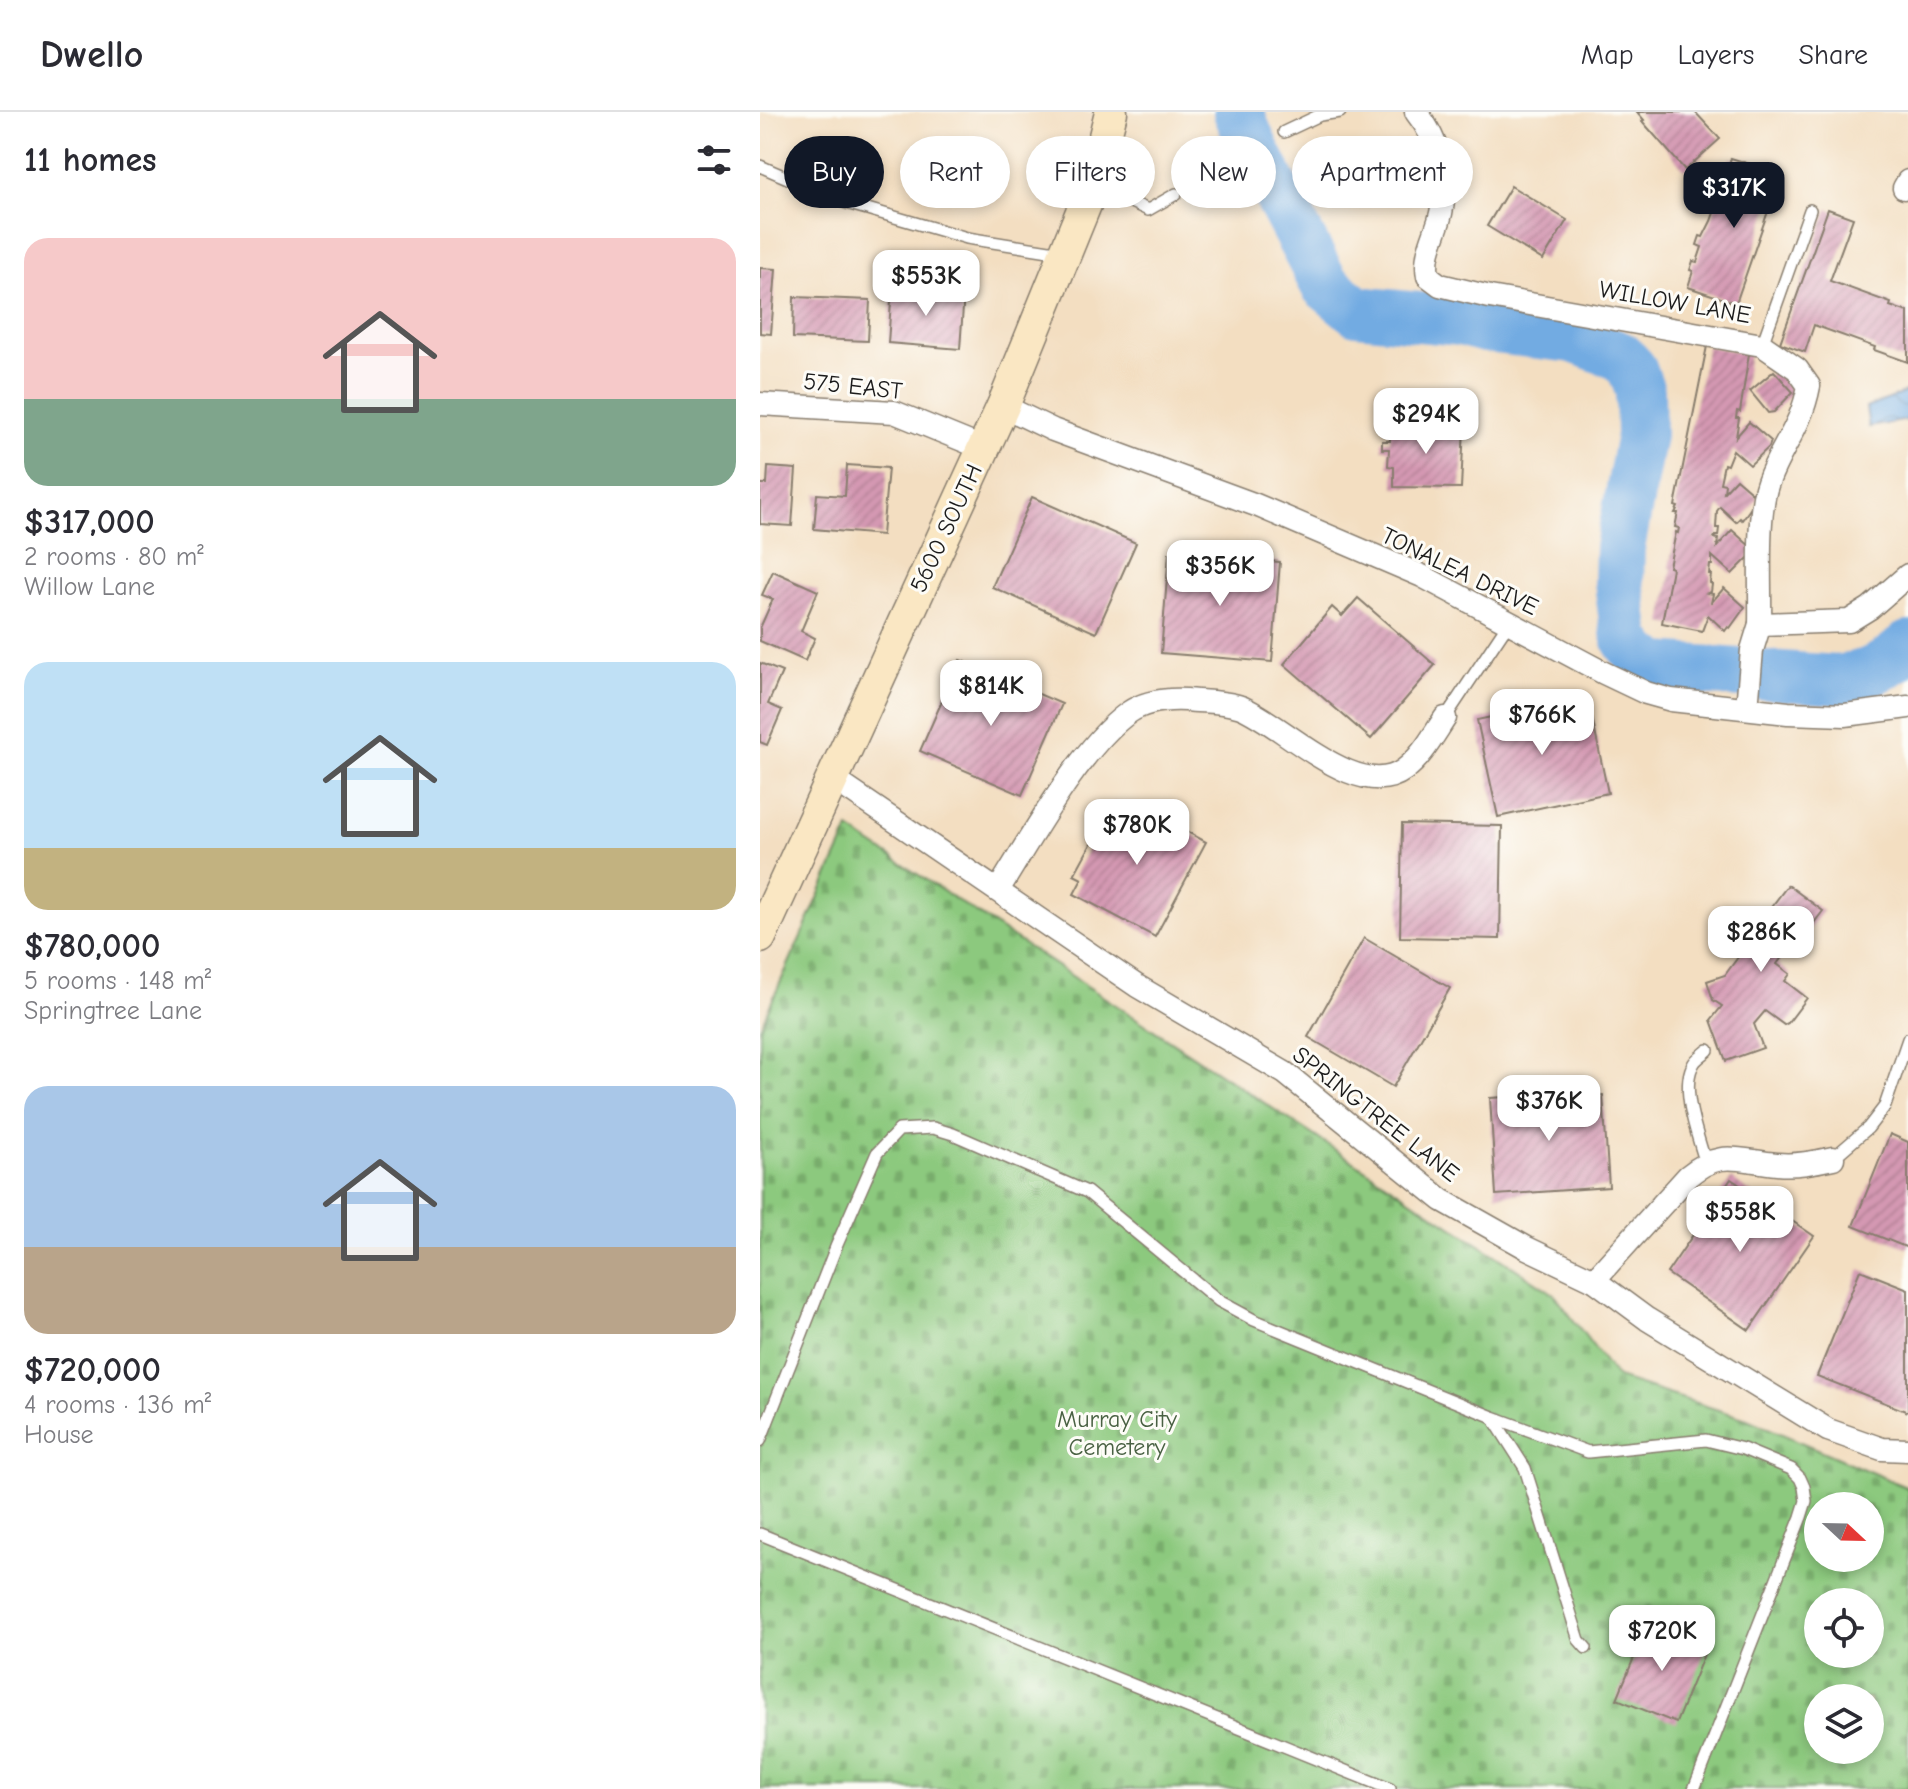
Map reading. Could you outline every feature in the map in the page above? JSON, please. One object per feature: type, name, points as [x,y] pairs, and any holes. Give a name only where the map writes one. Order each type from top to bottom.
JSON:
[{"type":"street","name":"5600 SOUTH","points":[[1105,136],[1111,112]]},
{"type":"street","name":"WILLOW LANE","points":[[1416,112],[1441,160],[1444,189],[1441,216],[1425,262],[1428,276],[1440,285],[1490,297],[1762,345],[1797,369],[1809,386],[1797,428],[1766,485],[1762,519],[1760,624]]},
{"type":"street","name":"5600 SOUTH","points":[[760,937],[1003,406],[1084,208]]},
{"type":"street","name":"575 EAST","points":[[760,404],[894,412],[982,448]]},
{"type":"street","name":"TONALEA DRIVE","points":[[1003,406],[1092,446],[1186,477],[1422,576],[1646,693],[1671,700],[1748,698],[1788,713],[1845,715],[1908,707]]},
{"type":"street","points":[[1748,698],[1752,650],[1760,624],[1849,621],[1870,608],[1908,575]]},
{"type":"street","points":[[998,890],[1083,761],[1120,721],[1142,705],[1174,700],[1241,707],[1326,760],[1358,775],[1375,778],[1389,777],[1403,771],[1419,756],[1445,718]]},
{"type":"street","name":"SPRINGTREE LANE","points":[[832,778],[1137,986],[1285,1073],[1442,1200],[1527,1248],[1594,1280],[1647,1319],[1828,1430],[1882,1449],[1908,1450]]},
{"type":"street","points":[[1594,1280],[1705,1161],[1728,1158],[1779,1164],[1833,1158]]},
{"type":"lane","points":[[1284,132],[1320,115],[1340,112]]},
{"type":"lane","points":[[760,166],[843,202],[967,238],[1067,254]]},
{"type":"lane","points":[[1762,345],[1810,210]]},
{"type":"lane","points":[[1445,718],[1509,622]]},
{"type":"lane","points":[[1833,1158],[1868,1128],[1885,1106],[1908,1039]]},
{"type":"lane","points":[[1705,1161],[1691,1113],[1689,1080],[1694,1062],[1708,1050]]},
{"type":"lane","points":[[760,1441],[836,1247],[877,1153],[899,1130],[918,1126],[953,1134],[1087,1192],[1233,1310],[1493,1417],[1588,1452],[1706,1440],[1727,1444],[1791,1469],[1800,1478],[1806,1501],[1694,1789]]},
{"type":"lane","points":[[1493,1417],[1525,1468],[1579,1640],[1586,1648]]},
{"type":"lane","points":[[760,1534],[1390,1789]]},
{"type":"green space","name":"Murray City Cemetery","points":[[849,829],[1554,1294],[1617,1378],[1747,1419],[1908,1488],[1908,1789],[760,1789],[760,1028]]},
{"type":"water","points":[[1908,391],[1908,420],[1869,427],[1866,408]]},
{"type":"building","points":[[1637,112],[1695,112],[1720,139],[1685,170]]},
{"type":"building","points":[[1731,158],[1781,174],[1736,303],[1688,287],[1693,261],[1697,262],[1702,247],[1697,245],[1700,236],[1703,237],[1711,221],[1715,210],[1712,208],[1721,187],[1718,186]]},
{"type":"building","points":[[1511,186],[1567,220],[1543,260],[1487,226]]},
{"type":"building","points":[[1828,209],[1853,218],[1830,281],[1908,312],[1908,362],[1814,325],[1805,352],[1780,343]]},
{"type":"building","points":[[760,268],[776,269],[771,334],[760,333]]},
{"type":"building","points":[[892,288],[964,293],[960,349],[888,343]]},
{"type":"building","points":[[794,297],[870,300],[868,341],[793,338]]},
{"type":"building","points":[[1707,346],[1749,354],[1740,412],[1737,411],[1736,437],[1749,422],[1771,441],[1769,447],[1750,465],[1733,450],[1727,465],[1724,464],[1720,483],[1725,484],[1724,492],[1736,479],[1758,498],[1742,520],[1740,518],[1736,522],[1720,507],[1717,511],[1716,528],[1719,528],[1718,536],[1714,538],[1718,539],[1717,547],[1732,530],[1753,549],[1732,574],[1712,556],[1709,574],[1712,584],[1708,593],[1713,594],[1711,603],[1724,588],[1745,607],[1725,631],[1708,615],[1702,631],[1662,623],[1672,568],[1669,567],[1679,528],[1675,527],[1678,507],[1675,506]]},
{"type":"building","points":[[1774,371],[1793,392],[1774,412],[1768,413],[1750,391]]},
{"type":"building","points":[[1390,426],[1464,427],[1461,488],[1394,487],[1394,467],[1388,466],[1389,449],[1382,449],[1382,441],[1390,441]]},
{"type":"building","points":[[847,465],[888,468],[882,535],[814,529],[817,494],[845,496]]},
{"type":"building","points":[[768,467],[796,469],[792,526],[760,524],[760,484],[767,484]]},
{"type":"building","points":[[1032,497],[1136,543],[1096,633],[992,587]]},
{"type":"building","points":[[1169,553],[1280,562],[1272,662],[1161,653]]},
{"type":"building","points":[[773,571],[818,591],[801,631],[815,638],[805,661],[760,641],[760,628],[773,599],[762,595]]},
{"type":"building","points":[[1358,598],[1435,665],[1371,739],[1284,664],[1332,607],[1342,616]]},
{"type":"building","points":[[960,660],[1062,704],[1022,795],[920,751]]},
{"type":"building","points":[[760,663],[782,672],[768,704],[782,710],[767,745],[760,742]]},
{"type":"building","points":[[1571,700],[1572,707],[1589,703],[1608,793],[1498,817],[1477,720]]},
{"type":"building","points":[[1114,802],[1141,817],[1146,809],[1206,842],[1155,937],[1074,894],[1082,879],[1074,875]]},
{"type":"building","points":[[1402,824],[1502,826],[1500,939],[1400,937]]},
{"type":"building","points":[[1788,885],[1823,911],[1777,964],[1790,974],[1785,981],[1807,998],[1784,1025],[1765,1011],[1754,1024],[1763,1048],[1726,1061],[1711,1020],[1722,1006],[1713,1000],[1707,981],[1725,975],[1744,949],[1728,938],[1744,917],[1757,926]]},
{"type":"building","points":[[1364,938],[1450,988],[1393,1087],[1308,1037]]},
{"type":"building","points":[[1588,1092],[1588,1096],[1603,1095],[1609,1187],[1496,1195],[1490,1098]]},
{"type":"building","points":[[1890,1134],[1908,1142],[1908,1248],[1853,1226]]},
{"type":"building","points":[[1731,1179],[1814,1236],[1749,1330],[1667,1273]]},
{"type":"building","points":[[1860,1270],[1908,1289],[1908,1412],[1817,1376]]},
{"type":"building","points":[[1648,1623],[1707,1647],[1676,1723],[1617,1699]]},
{"type":"waterway","points":[[1238,112],[1325,285],[1357,311],[1461,321],[1485,328],[1573,338],[1620,356],[1632,369],[1640,391],[1641,435],[1620,548],[1619,582],[1626,639],[1640,658],[1658,667],[1837,680],[1876,669],[1908,646]]}]
